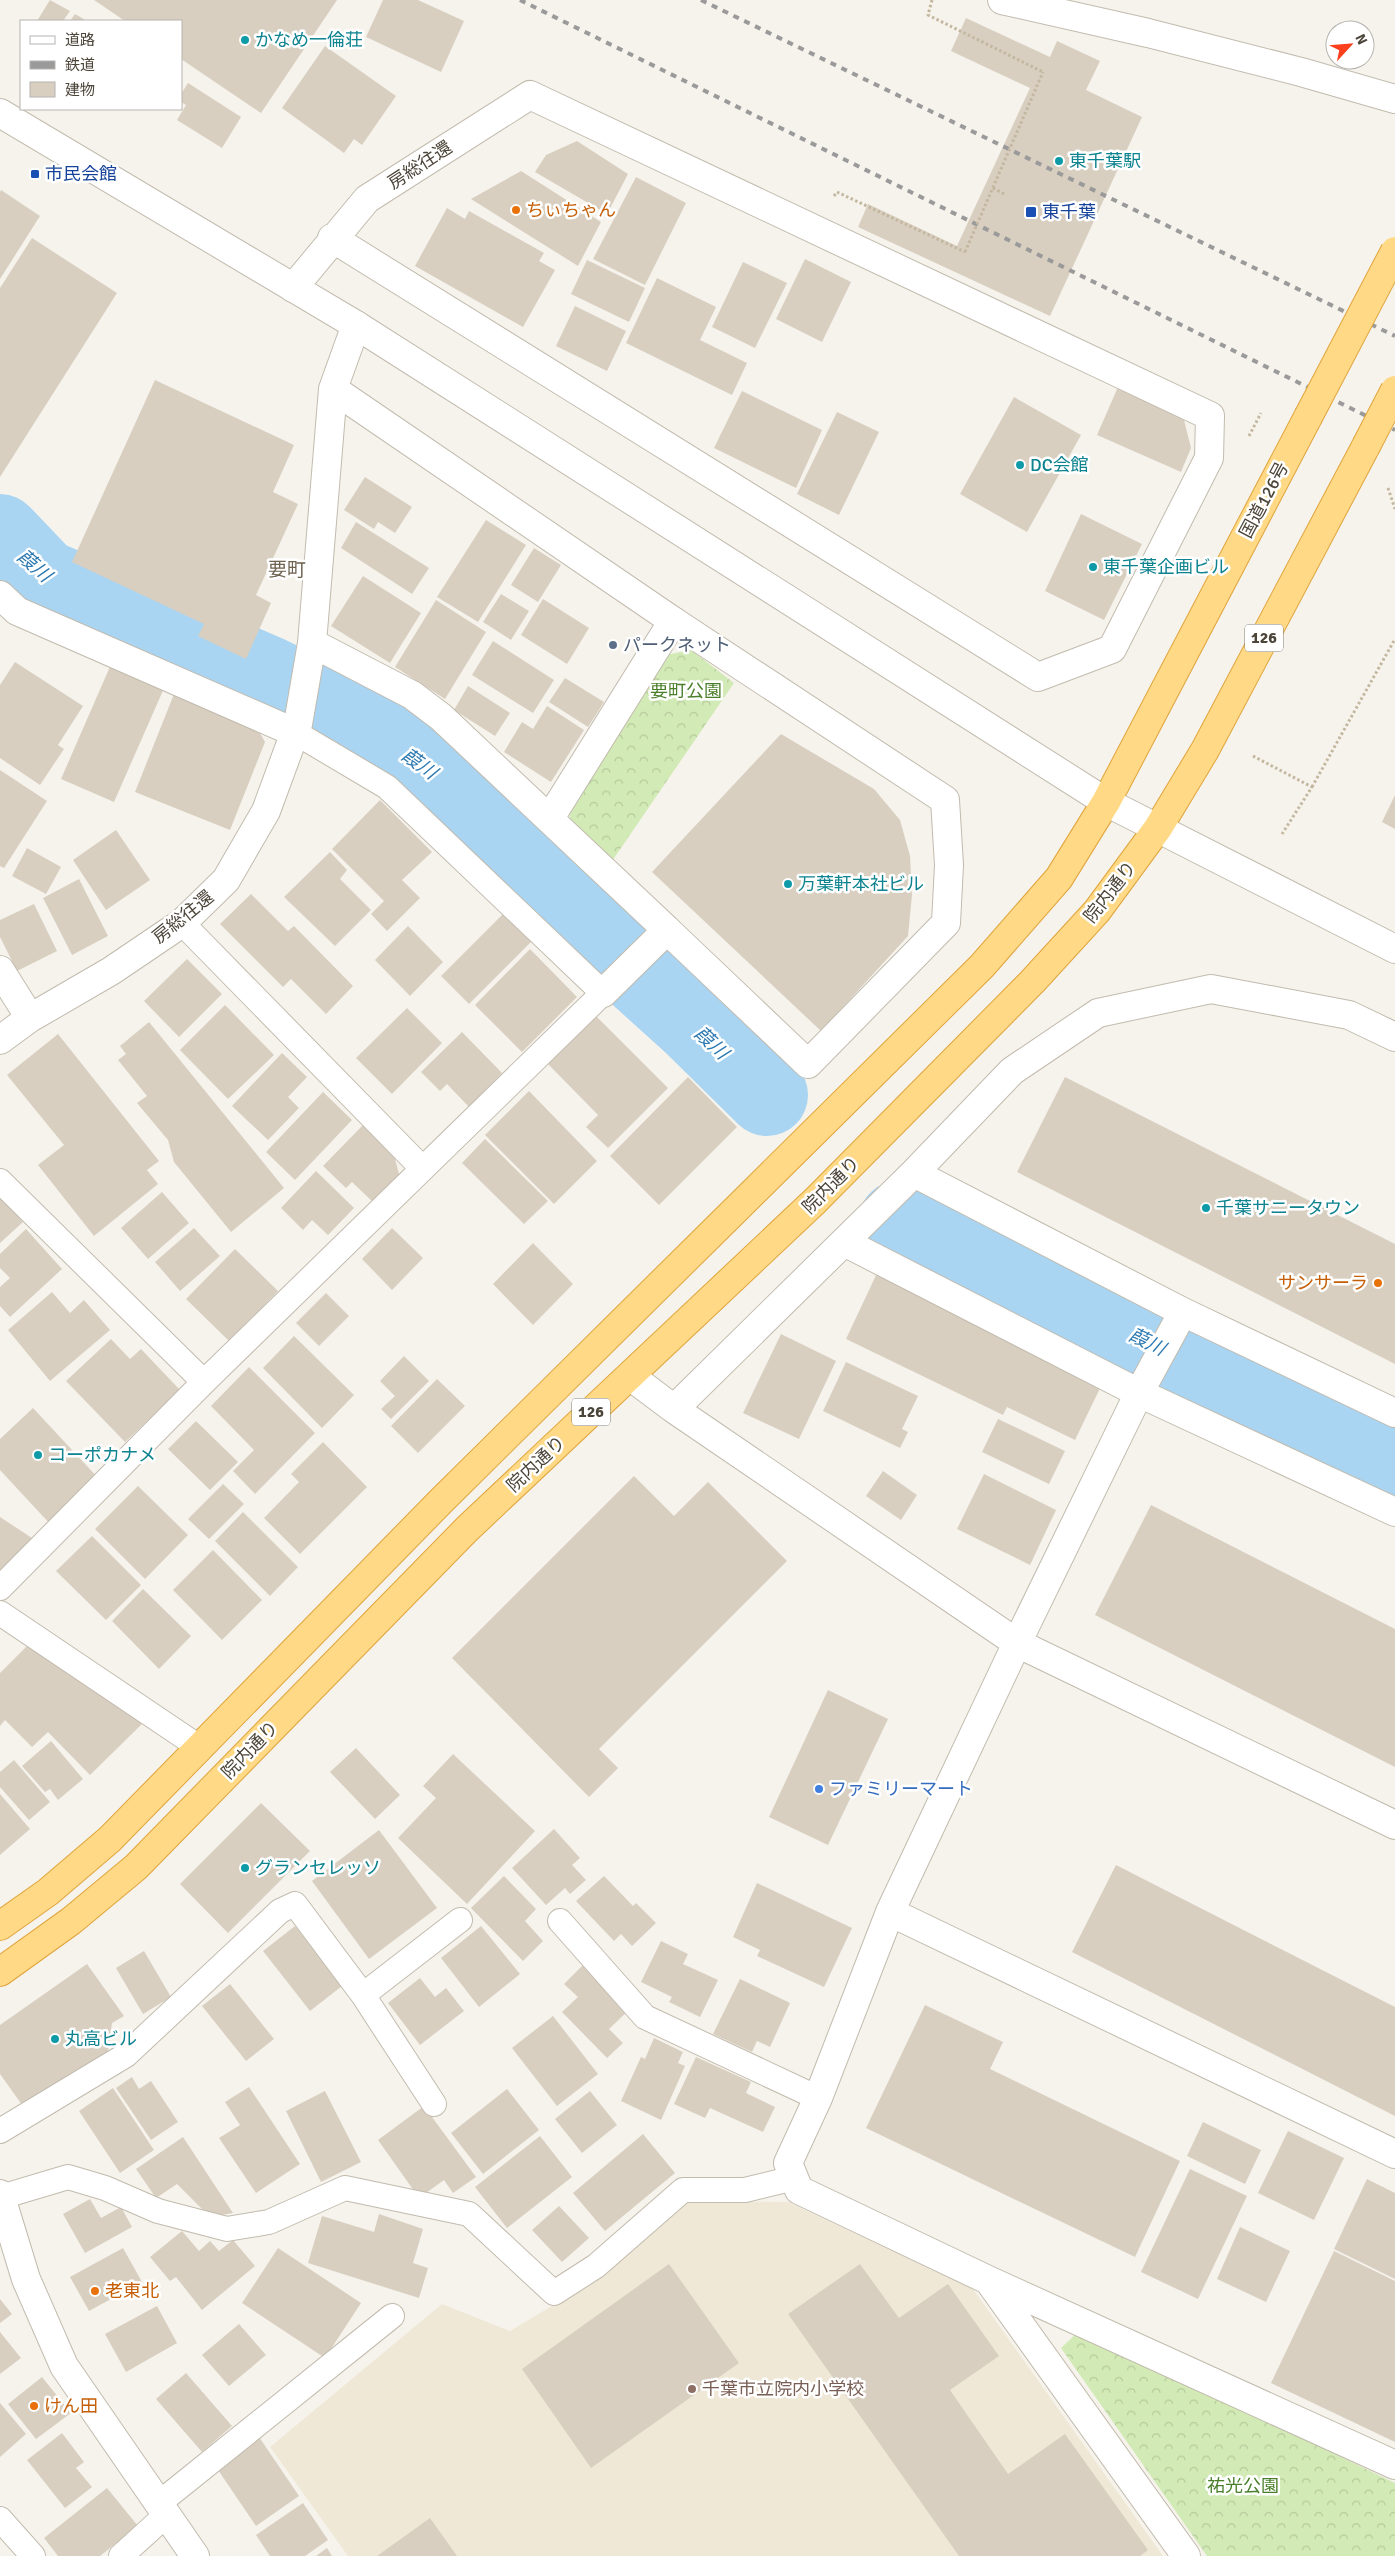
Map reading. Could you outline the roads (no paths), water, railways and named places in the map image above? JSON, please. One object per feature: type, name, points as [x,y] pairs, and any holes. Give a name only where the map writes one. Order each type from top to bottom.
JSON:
[{"type":"highway","name":"国道126号","points":[[1106,802],[1395,251]]},
{"type":"highway","name":"126","points":[[1158,828],[1205,750],[1395,390]]},
{"type":"highway","name":"126","points":[[0,1926],[48,1892],[110,1839],[717,1226],[982,966],[1058,878],[1106,802]]},
{"type":"highway","name":"院内通り","points":[[0,1972],[71,1922],[136,1867],[467,1529],[815,1202],[1032,982],[1097,911],[1158,828]]},
{"type":"street","points":[[1002,0],[1158,35],[1302,72],[1395,99]]},
{"type":"street","name":"房総往還","points":[[293,288],[332,238],[367,199],[530,95],[1210,416],[1210,458],[1112,649],[1038,677],[332,238]]},
{"type":"street","points":[[0,113],[356,325],[1106,802],[1395,949]]},
{"type":"street","points":[[334,389],[673,621],[945,800],[949,865],[946,923],[808,1064],[550,818],[440,717],[412,695],[309,656],[334,389],[356,325]]},
{"type":"street","points":[[0,594],[17,611],[297,728]]},
{"type":"street","points":[[550,818],[673,621]]},
{"type":"street","name":"房総往還","points":[[0,1040],[30,1018],[111,971],[182,923],[226,880],[266,811],[297,728],[309,656]]},
{"type":"street","points":[[603,993],[667,930]]},
{"type":"street","points":[[0,970],[30,1018]]},
{"type":"street","points":[[674,1410],[914,1173],[1012,1071],[1098,1013],[1211,989],[1349,1015],[1395,1036]]},
{"type":"street","points":[[914,1173],[1179,1321],[1395,1412]]},
{"type":"street","points":[[844,1242],[1144,1384],[1395,1512]]},
{"type":"street","points":[[1179,1321],[1144,1384],[1017,1643],[890,1912],[818,2098],[788,2163],[799,2190],[988,2280],[1395,2465]]},
{"type":"street","points":[[630,1376],[674,1410],[1017,1643],[1395,1825]]},
{"type":"street","points":[[890,1912],[1395,2154]]},
{"type":"street","points":[[0,2196],[26,2279],[64,2366],[195,2556]]},
{"type":"street","points":[[988,2280],[1186,2556]]},
{"type":"lane","points":[[0,1588],[204,1382],[603,993],[387,787],[297,728]]},
{"type":"lane","points":[[182,923],[422,1168]]},
{"type":"lane","points":[[0,1181],[204,1382]]},
{"type":"lane","points":[[0,1613],[199,1747]]},
{"type":"lane","points":[[0,2131],[126,2055],[280,1911],[294,1904],[363,1994],[434,2104]]},
{"type":"lane","points":[[363,1994],[460,1920]]},
{"type":"lane","points":[[560,1921],[645,2017],[818,2098]]},
{"type":"lane","points":[[0,2196],[68,2177],[105,2188],[158,2211],[227,2229],[269,2222],[344,2188],[469,2214],[554,2293],[596,2266],[682,2190],[745,2190],[794,2178]]},
{"type":"lane","points":[[121,2556],[162,2510],[392,2316]]},
{"type":"lane","points":[[0,2519],[33,2556]]},
{"type":"waterway","name":"葭川","points":[[0,535],[43,580],[268,677],[360,723],[431,770],[582,922],[694,1023],[767,1095]]},
{"type":"waterway","name":"葭川","points":[[899,1222],[1208,1369],[1395,1461]]},
{"type":"railway","points":[[520,0],[1395,430]]},
{"type":"railway","points":[[701,0],[1395,336]]},
{"type":"place","name":"かなめ一倫荘","points":[[245,40]]},
{"type":"place","name":"東千葉駅","points":[[1059,161]]},
{"type":"place","name":"市民会館","points":[[35,174]]},
{"type":"place","name":"ちぃちゃん","points":[[516,210]]},
{"type":"place","name":"東千葉","points":[[1031,212]]},
{"type":"place","name":"DC会館","points":[[1020,465]]},
{"type":"place","name":"東千葉企画ビル","points":[[1093,567]]},
{"type":"place","name":"パークネット","points":[[613,645]]},
{"type":"place","name":"万葉軒本社ビル","points":[[788,884]]},
{"type":"place","name":"千葉サニータウン","points":[[1206,1208]]},
{"type":"place","name":"サンサーラ","points":[[1378,1283]]},
{"type":"place","name":"コーポカナメ","points":[[38,1455]]},
{"type":"place","name":"ファミリーマート","points":[[819,1789]]},
{"type":"place","name":"グランセレッソ","points":[[245,1868]]},
{"type":"place","name":"丸高ビル","points":[[55,2039]]},
{"type":"place","name":"老東北","points":[[95,2291]]},
{"type":"place","name":"千葉市立院内小学校","points":[[692,2389]]},
{"type":"place","name":"けん田","points":[[34,2406]]},
{"type":"district","name":"要町","points":[[287,570]]},
{"type":"park label","name":"要町公園","points":[[686,691]]},
{"type":"park label","name":"祐光公園","points":[[1243,2486]]}]
